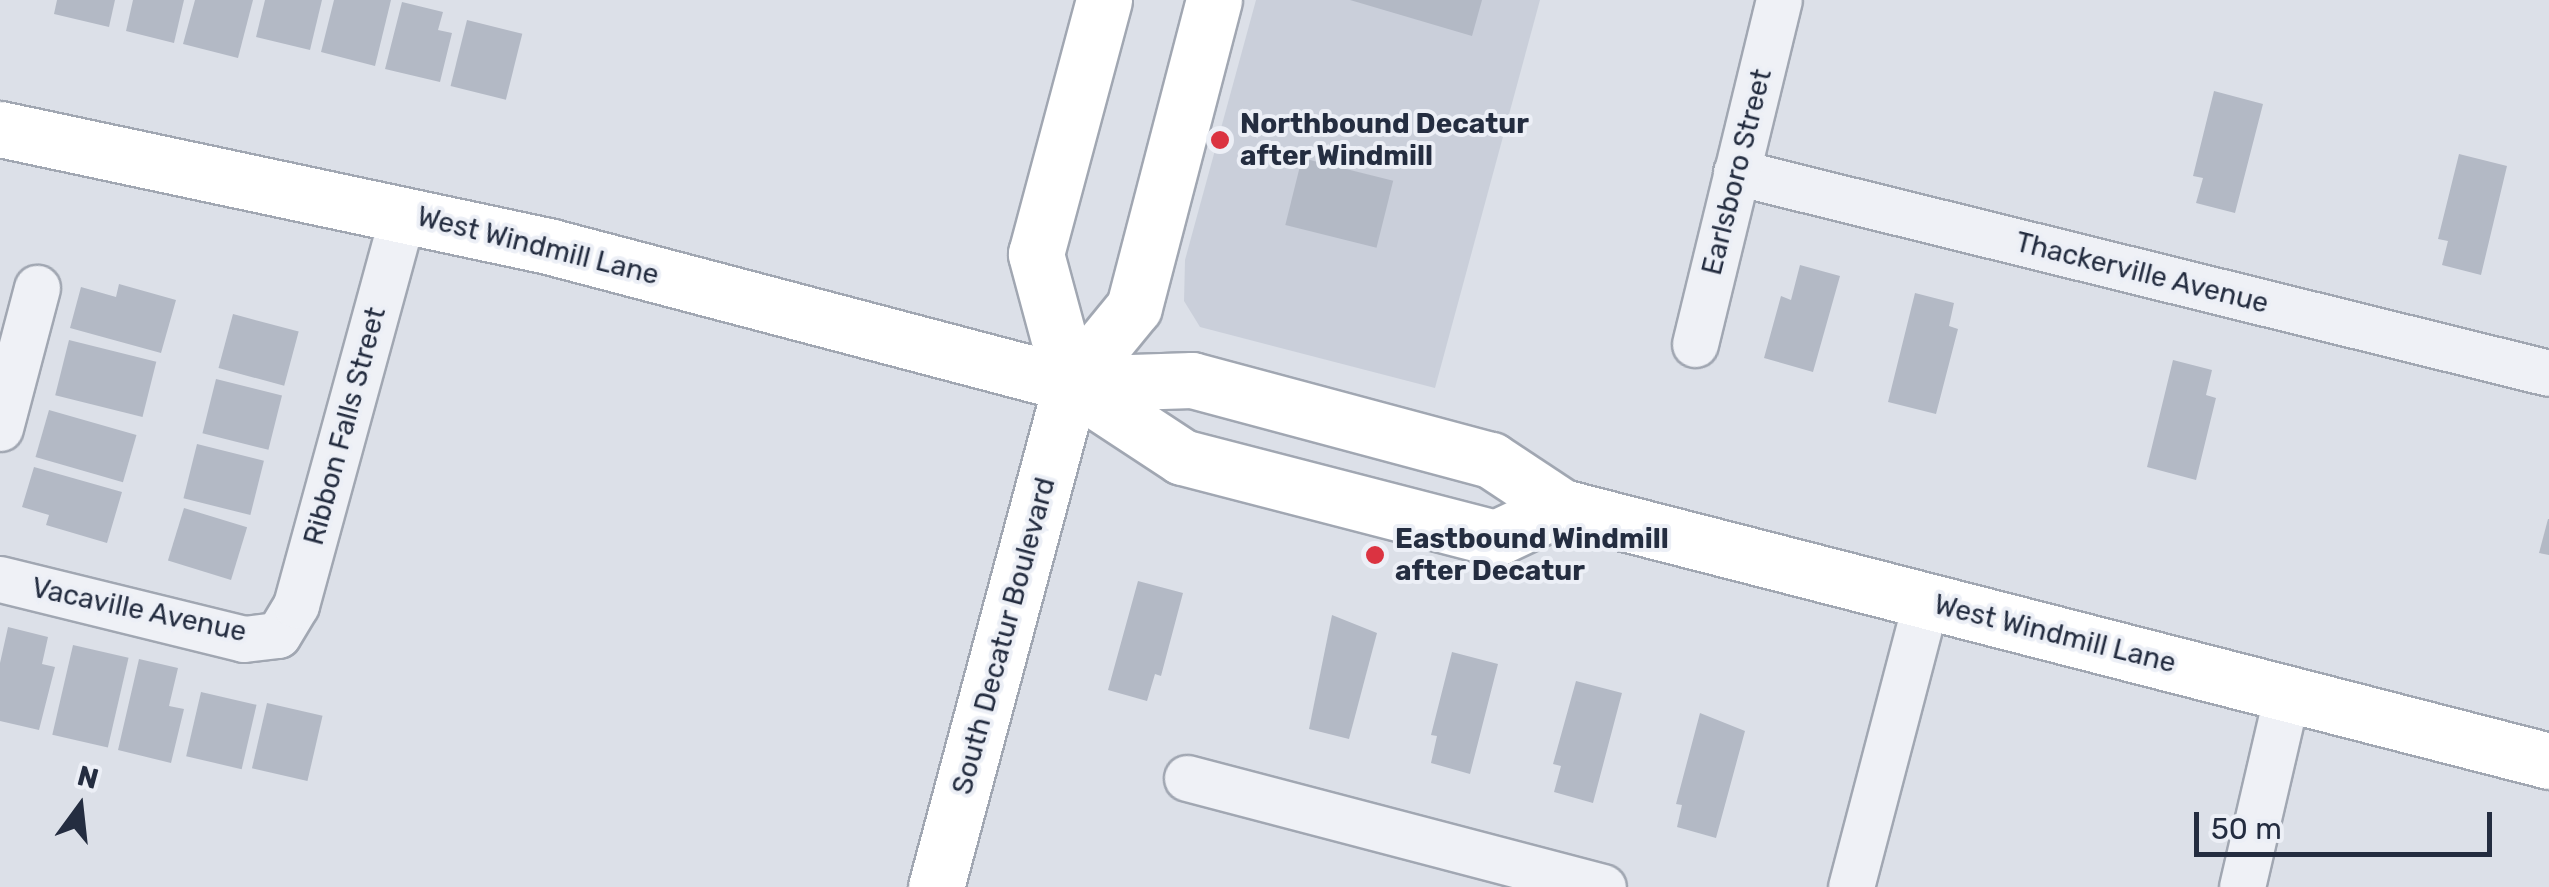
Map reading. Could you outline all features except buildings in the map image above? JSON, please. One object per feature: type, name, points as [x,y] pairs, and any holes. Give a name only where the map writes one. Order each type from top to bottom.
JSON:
[{"type":"street","points":[[1071,384],[1036,254],[1104,0]]},
{"type":"street","name":"South Decatur Boulevard","points":[[936,887],[1071,384],[1134,307],[1214,0]]},
{"type":"street","name":"Earlsboro Street","points":[[1695,344],[1779,0]]},
{"type":"street","name":"West Windmill Lane","points":[[0,129],[403,213],[1071,384],[1192,380],[1490,460],[1562,508],[2549,761]]},
{"type":"street","name":"Thackerville Avenue","points":[[1736,172],[2549,373]]},
{"type":"street","name":"Ribbon Falls Street","points":[[278,635],[296,605],[403,213]]},
{"type":"street","points":[[0,428],[37,288]]},
{"type":"street","name":"West Windmill Lane","points":[[1071,384],[1182,458],[1496,538],[1562,508]]},
{"type":"street","name":"Vacaville Avenue","points":[[0,579],[244,639],[278,635]]},
{"type":"street","points":[[1851,887],[1926,601]]},
{"type":"street","points":[[2242,887],[2288,694]]},
{"type":"street","points":[[1187,778],[1603,887]]},
{"type":"shaded area","points":[[1256,0],[1540,0],[1435,388],[1200,327],[1184,301],[1185,260]]},
{"type":"place","name":"Northbound Decatur after Windmill","points":[[1220,140]]},
{"type":"place","name":"Eastbound Windmill after Decatur","points":[[1375,555]]}]
